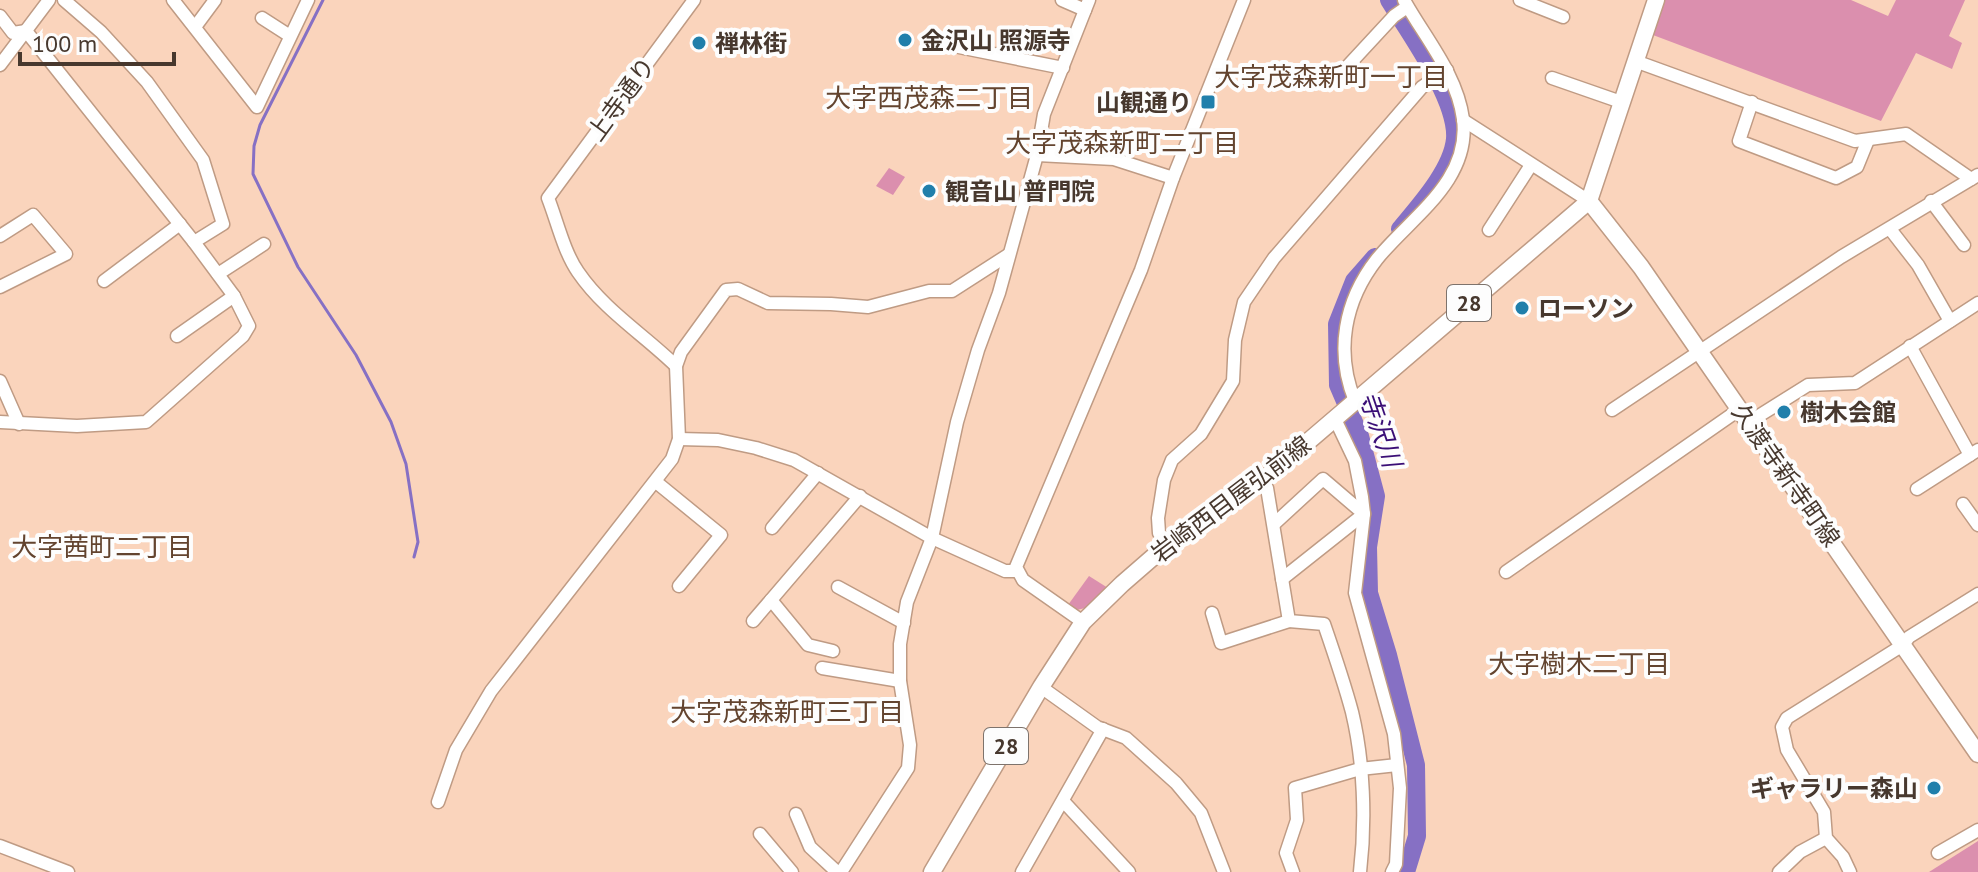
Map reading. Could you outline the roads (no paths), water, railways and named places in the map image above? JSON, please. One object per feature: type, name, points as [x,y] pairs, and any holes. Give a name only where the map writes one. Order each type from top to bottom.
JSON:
[{"type":"main road","points":[[1589,201],[1656,0]]},
{"type":"main road","name":"岩崎西目屋弘前線","points":[[932,872],[1083,622],[1168,546],[1262,481],[1589,201]]},
{"type":"main road","name":"久渡寺新寺町線","points":[[1589,201],[1641,267],[1978,754]]},
{"type":"street","points":[[0,65],[49,0]]},
{"type":"street","points":[[64,0],[101,32],[147,82],[203,160],[223,224],[194,242]]},
{"type":"street","points":[[173,0],[257,107],[308,0]]},
{"type":"street","points":[[195,27],[215,0]]},
{"type":"street","name":"上寺通り","points":[[676,366],[647,337],[611,311],[576,269],[548,198],[694,0]]},
{"type":"street","points":[[796,814],[810,847],[839,872],[908,768],[910,745],[900,681],[900,644],[907,602],[932,538],[957,422],[999,293],[1037,155],[1044,114],[1087,5],[1062,0]]},
{"type":"street","points":[[1083,622],[1023,580],[1017,571],[1018,562],[1141,270],[1173,178],[1244,0]]},
{"type":"street","points":[[1520,0],[1563,17]]},
{"type":"street","points":[[1344,70],[1406,3],[1441,74],[1458,95],[1463,120],[1463,138],[1444,188],[1377,259],[1346,321],[1343,353],[1345,410],[1364,514],[1355,593],[1394,734],[1400,788],[1396,864],[1392,872]]},
{"type":"street","points":[[0,16],[13,33],[26,31]]},
{"type":"street","points":[[262,18],[290,36]]},
{"type":"street","points":[[0,422],[77,426],[146,422],[243,336],[249,326],[234,296],[194,242],[26,31]]},
{"type":"street","points":[[959,47],[1063,68]]},
{"type":"street","points":[[1612,410],[1841,257],[1974,177],[1906,134],[1855,141],[1635,61]]},
{"type":"street","points":[[1168,546],[1159,533],[1158,518],[1164,480],[1172,460],[1201,434],[1233,381],[1235,340],[1244,302],[1274,258],[1422,87],[1441,74]]},
{"type":"street","points":[[1552,78],[1621,102]]},
{"type":"street","points":[[1752,102],[1739,141],[1836,178],[1857,167],[1868,140]]},
{"type":"street","points":[[1463,120],[1589,201]]},
{"type":"street","points":[[1037,155],[1114,159],[1173,178]]},
{"type":"street","points":[[1489,230],[1531,165]]},
{"type":"street","points":[[1931,201],[1964,245]]},
{"type":"street","points":[[0,236],[33,215],[66,254],[0,287]]},
{"type":"street","points":[[104,281],[180,224]]},
{"type":"street","points":[[1890,229],[1918,265],[1950,321]]},
{"type":"street","points":[[218,274],[264,244]]},
{"type":"street","points":[[438,802],[456,750],[491,691],[672,459],[679,439],[676,366],[681,352],[726,290],[738,289],[768,303],[868,307],[929,291],[952,291],[1008,255]]},
{"type":"street","points":[[177,336],[234,296]]},
{"type":"street","points":[[1506,572],[1744,415],[1808,385],[1855,383],[1978,303]]},
{"type":"street","points":[[1910,346],[1974,452],[1917,489]]},
{"type":"street","points":[[0,381],[19,424]]},
{"type":"street","points":[[679,439],[718,440],[794,460],[932,538],[1005,571],[1017,571]]},
{"type":"street","points":[[772,528],[818,473]]},
{"type":"street","points":[[1274,524],[1323,479],[1364,514]]},
{"type":"street","points":[[1262,481],[1267,488],[1274,524],[1289,621]]},
{"type":"street","points":[[656,482],[721,535],[679,586]]},
{"type":"street","points":[[753,621],[860,496]]},
{"type":"street","points":[[1963,504],[1978,525]]},
{"type":"street","points":[[1282,579],[1364,514]]},
{"type":"street","points":[[838,587],[904,623]]},
{"type":"street","points":[[1850,872],[1843,857],[1826,838],[1824,812],[1787,750],[1782,727],[1787,718],[1978,594]]},
{"type":"street","points":[[771,600],[808,645],[833,651]]},
{"type":"street","points":[[1212,613],[1221,643],[1289,621],[1324,624],[1352,714],[1360,769],[1363,848],[1360,872]]},
{"type":"street","points":[[822,668],[900,681]]},
{"type":"street","points":[[1041,687],[1103,729],[1126,738],[1176,783],[1201,813],[1224,872]]},
{"type":"street","points":[[1022,872],[1103,729]]},
{"type":"street","points":[[1293,872],[1286,853],[1297,820],[1295,788],[1360,769],[1397,765]]},
{"type":"street","points":[[1064,802],[1125,871]]},
{"type":"street","points":[[1938,853],[1978,830]]},
{"type":"street","points":[[760,834],[792,872]]},
{"type":"street","points":[[1779,872],[1800,852],[1826,838]]},
{"type":"street","points":[[0,846],[68,872]]},
{"type":"waterway","points":[[323,0],[260,125],[254,146],[253,174],[298,267],[356,355],[391,422],[406,464],[418,542],[414,557]]},
{"type":"waterway","name":"寺沢川","points":[[1389,0],[1441,87],[1454,123],[1455,139],[1453,151],[1441,175],[1400,229]]},
{"type":"waterway","name":"寺沢川","points":[[1375,257],[1354,281],[1337,324],[1338,385],[1360,436],[1376,496],[1368,547],[1369,593],[1416,765],[1417,836],[1406,872]]},
{"type":"place","name":"金沢山 照源寺","points":[[905,40]]},
{"type":"place","name":"禅林街","points":[[699,43]]},
{"type":"place","name":"山観通り","points":[[1208,102]]},
{"type":"place","name":"観音山 普門院","points":[[929,191]]},
{"type":"place","name":"ローソン","points":[[1522,308]]},
{"type":"place","name":"樹木会館","points":[[1784,412]]},
{"type":"place","name":"ギャラリー森山","points":[[1934,788]]},
{"type":"district","name":"大字茂森新町一丁目","points":[[1331,76]]},
{"type":"district","name":"大字西茂森二丁目","points":[[929,97]]},
{"type":"district","name":"大字茂森新町二丁目","points":[[1122,142]]},
{"type":"district","name":"大字茜町二丁目","points":[[102,546]]},
{"type":"district","name":"大字樹木二丁目","points":[[1579,663]]},
{"type":"district","name":"大字茂森新町三丁目","points":[[787,711]]}]
